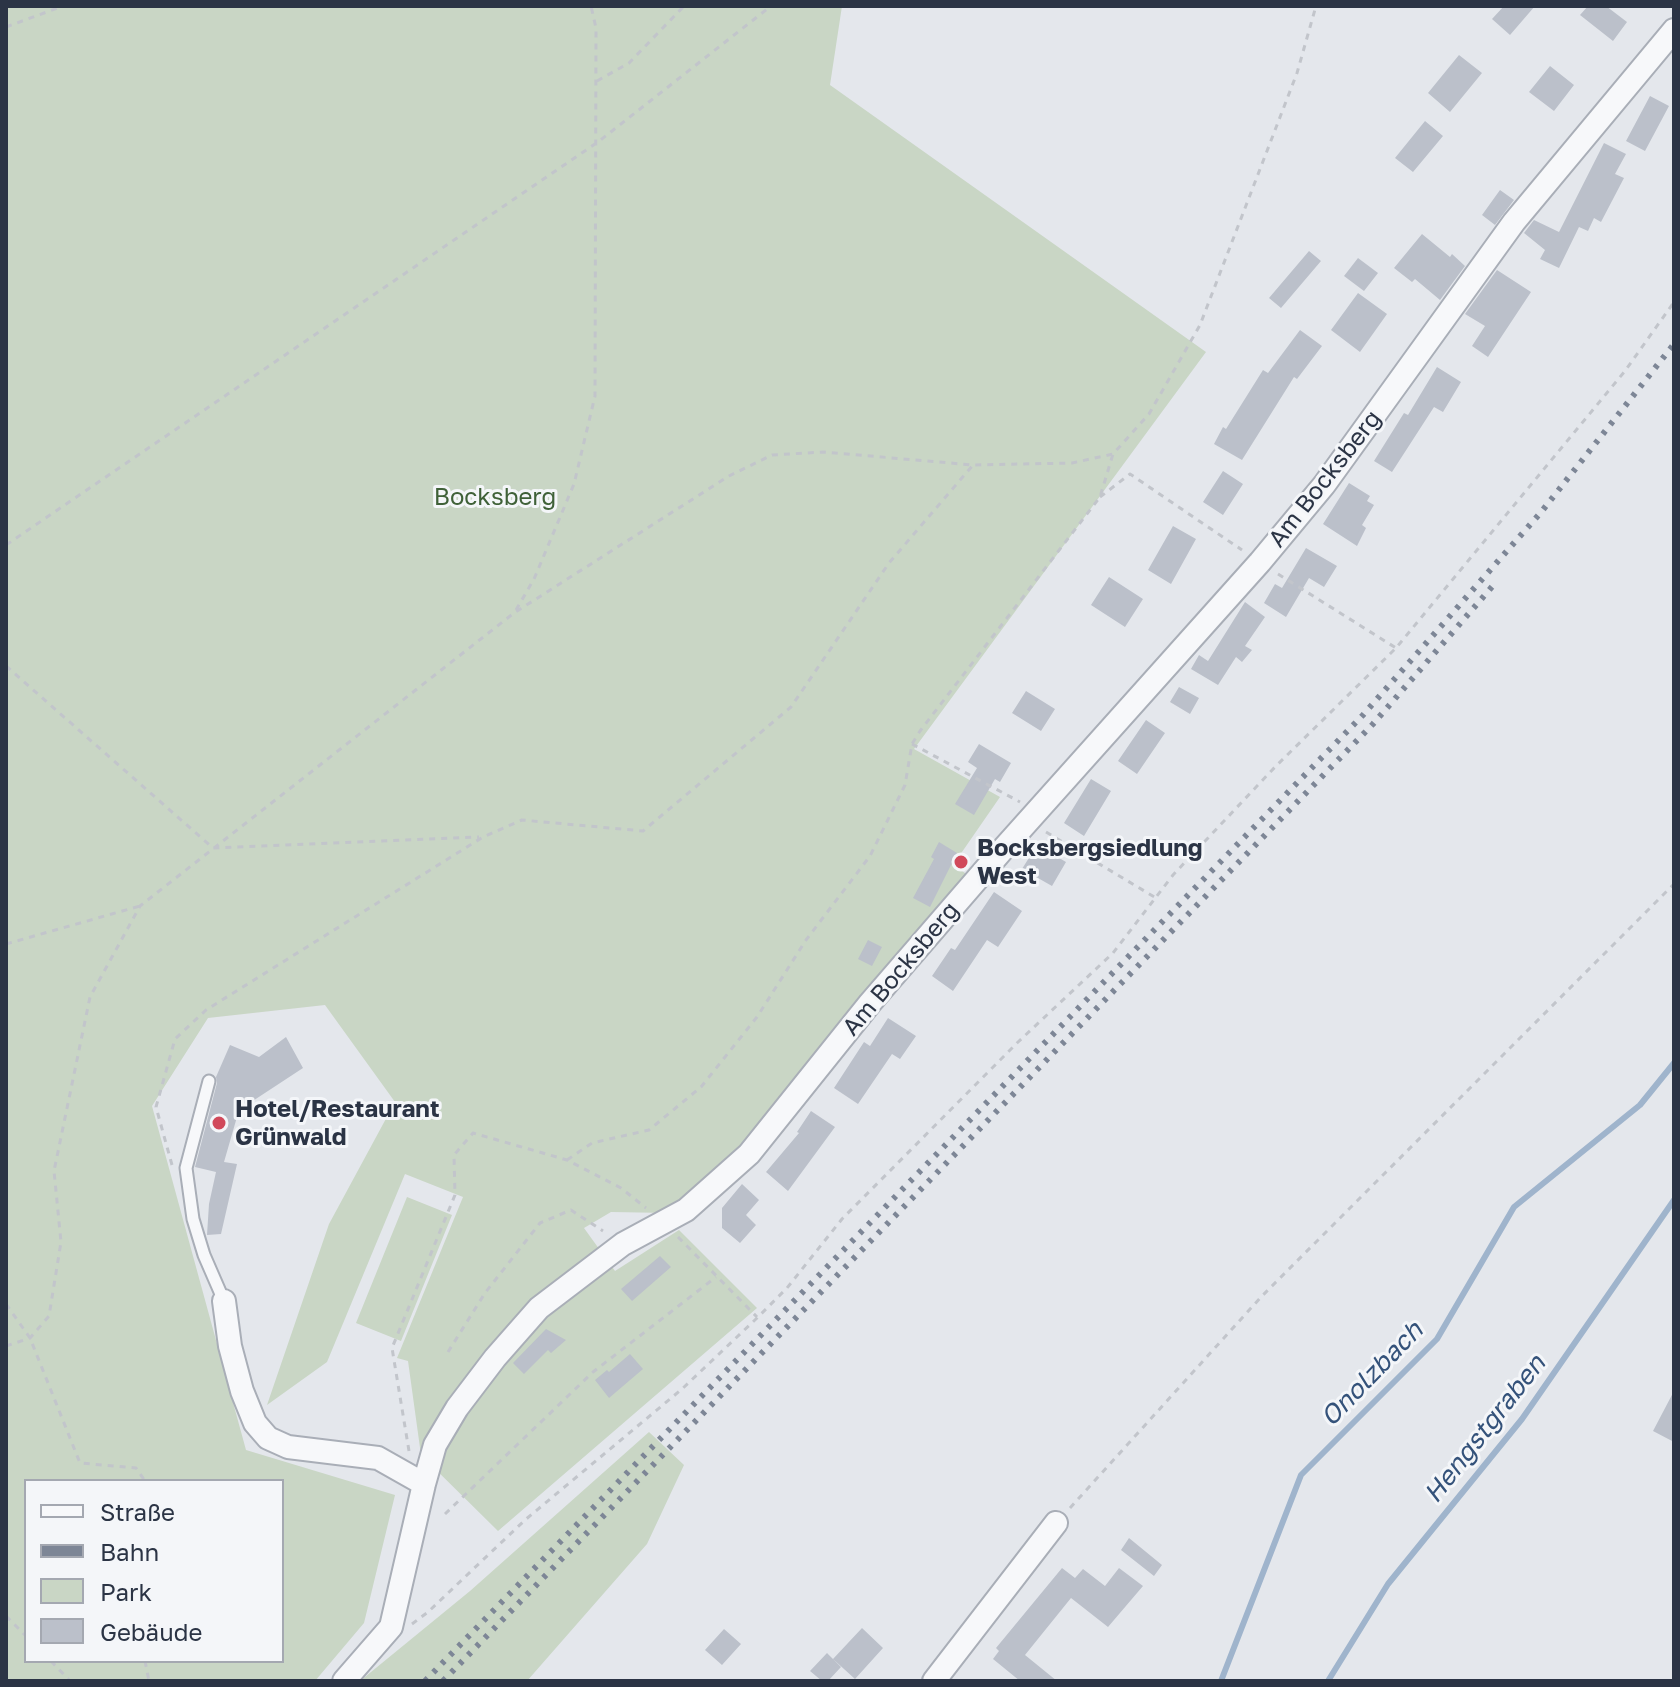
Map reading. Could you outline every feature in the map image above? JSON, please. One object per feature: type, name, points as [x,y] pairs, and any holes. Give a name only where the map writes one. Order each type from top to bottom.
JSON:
[{"type":"street","name":"Am Bocksberg","points":[[391,1627],[435,1445],[457,1408],[495,1358],[539,1308],[623,1244],[686,1210],[749,1154],[870,1003],[1260,562],[1324,485],[1514,222],[1674,30]]},
{"type":"street","points":[[224,1301],[230,1346],[242,1391],[255,1423],[268,1438],[288,1447],[378,1458],[424,1484]]},
{"type":"street","points":[[934,1681],[1056,1523]]},
{"type":"street","points":[[344,1681],[391,1627]]},
{"type":"lane","points":[[209,1081],[186,1168],[193,1219],[204,1255],[224,1301]]},
{"type":"path","points":[[6,27],[63,6]]},
{"type":"path","points":[[514,613],[534,579],[574,484],[595,396],[598,142],[596,28],[591,6]]},
{"type":"path","points":[[597,81],[629,63],[684,6]]},
{"type":"path","points":[[6,545],[598,142],[771,6]]},
{"type":"path","points":[[1100,497],[1113,454],[1149,414],[1200,325],[1297,73],[1316,6]]},
{"type":"path","points":[[391,1627],[411,1624],[428,1612],[525,1520],[682,1389],[787,1288],[842,1219],[1017,1043],[1113,953],[1173,875],[1396,648],[1625,371],[1674,302]]},
{"type":"path","points":[[6,944],[140,906],[514,613],[729,476],[772,455],[824,452],[973,465],[1072,463],[1113,454]]},
{"type":"path","points":[[172,1165],[156,1107],[175,1039],[206,1010],[483,837],[522,820],[643,831],[791,707],[889,563],[973,465]]},
{"type":"path","points":[[567,1160],[592,1143],[649,1130],[701,1087],[757,1017],[806,940],[870,856],[905,785],[912,744],[1100,497],[1130,474],[1260,562],[1396,648]]},
{"type":"path","points":[[6,666],[213,848],[483,837]]},
{"type":"path","points":[[912,744],[1033,816],[1156,898]]},
{"type":"path","points":[[1056,1523],[1261,1297],[1674,884]]},
{"type":"path","points":[[6,1346],[30,1338],[49,1316],[61,1242],[54,1171],[90,997],[140,906]]},
{"type":"path","points":[[424,1484],[410,1459],[392,1348],[455,1195],[454,1155],[473,1133],[567,1160],[621,1188],[665,1224],[757,1318]]},
{"type":"path","points":[[448,1352],[485,1293],[540,1223],[571,1210],[623,1244]]},
{"type":"path","points":[[445,1514],[593,1372],[717,1277]]},
{"type":"path","points":[[6,1304],[30,1338],[80,1463],[136,1468],[144,1479]]},
{"type":"path","points":[[6,1616],[24,1634]]},
{"type":"path","points":[[53,1663],[70,1681]]},
{"type":"green space","name":"Bocksberg","points":[[6,6],[842,6],[830,85],[1206,352],[914,749],[1000,797],[953,865],[968,875],[744,1147],[669,1213],[611,1212],[584,1228],[615,1271],[679,1230],[757,1308],[498,1531],[421,1455],[408,1361],[397,1358],[463,1197],[405,1174],[327,1362],[267,1405],[329,1224],[395,1102],[325,1005],[208,1018],[152,1106],[246,1450],[395,1495],[364,1623],[315,1681],[6,1681]]},
{"type":"green space","points":[[407,1197],[452,1215],[401,1341],[356,1323]]},
{"type":"green space","points":[[649,1432],[684,1465],[647,1544],[527,1681],[360,1681],[470,1591]]},
{"type":"building","points":[[1504,6],[1535,6],[1510,35],[1492,19]]},
{"type":"building","points":[[1588,6],[1606,6],[1627,22],[1613,41],[1580,15]]},
{"type":"building","points":[[1459,55],[1482,73],[1450,112],[1428,93]]},
{"type":"building","points":[[1550,66],[1574,85],[1554,111],[1529,92]]},
{"type":"building","points":[[1650,96],[1669,106],[1645,151],[1626,141]]},
{"type":"building","points":[[1425,121],[1443,136],[1413,172],[1395,158]]},
{"type":"building","points":[[1604,143],[1626,154],[1615,174],[1624,178],[1601,222],[1594,218],[1588,231],[1579,227],[1559,268],[1540,259],[1545,250],[1524,233],[1534,220],[1559,232]]},
{"type":"building","points":[[1500,190],[1514,200],[1495,225],[1482,215]]},
{"type":"building","points":[[1422,234],[1465,266],[1440,300],[1415,279],[1412,282],[1394,268]]},
{"type":"building","points":[[1309,251],[1321,261],[1281,308],[1269,298]]},
{"type":"building","points":[[1358,258],[1378,273],[1364,291],[1344,276]]},
{"type":"building","points":[[1497,270],[1531,292],[1488,357],[1472,346],[1485,326],[1465,314]]},
{"type":"building","points":[[1358,293],[1387,314],[1360,352],[1331,330]]},
{"type":"building","points":[[1300,330],[1322,346],[1297,379],[1294,377],[1242,460],[1214,444],[1263,370],[1268,373]]},
{"type":"building","points":[[1437,367],[1461,382],[1443,412],[1434,407],[1392,472],[1374,461],[1404,413],[1408,415]]},
{"type":"building","points":[[1223,471],[1243,484],[1223,515],[1203,502]]},
{"type":"building","points":[[1349,483],[1370,496],[1367,501],[1374,505],[1362,525],[1366,528],[1357,546],[1323,524]]},
{"type":"building","points":[[1173,526],[1196,539],[1171,584],[1148,570]]},
{"type":"building","points":[[1306,548],[1337,566],[1324,587],[1309,578],[1286,617],[1264,603],[1275,584],[1282,588]]},
{"type":"building","points":[[1109,577],[1143,599],[1125,627],[1091,605]]},
{"type":"building","points":[[1245,602],[1265,617],[1245,646],[1252,650],[1242,662],[1236,657],[1218,685],[1191,669],[1199,655],[1208,661]]},
{"type":"building","points":[[1179,687],[1199,698],[1190,714],[1170,702]]},
{"type":"building","points":[[1026,691],[1055,709],[1041,731],[1012,713]]},
{"type":"building","points":[[1146,720],[1165,733],[1137,774],[1118,761]]},
{"type":"building","points":[[979,744],[1011,763],[1000,782],[995,779],[974,815],[955,804],[977,768],[968,762]]},
{"type":"building","points":[[1091,779],[1111,791],[1084,836],[1064,823]]},
{"type":"building","points":[[939,842],[957,853],[930,907],[913,898],[934,859],[931,857]]},
{"type":"building","points":[[1037,845],[1066,862],[1052,886],[1022,869]]},
{"type":"building","points":[[994,892],[1022,911],[998,947],[987,940],[953,991],[932,976],[951,948],[955,950]]},
{"type":"building","points":[[868,940],[882,947],[872,966],[858,959]]},
{"type":"building","points":[[888,1018],[916,1036],[900,1059],[892,1054],[858,1104],[834,1088],[864,1042],[870,1046]]},
{"type":"building","points":[[286,1037],[303,1068],[239,1110],[224,1162],[237,1164],[221,1234],[207,1235],[209,1204],[216,1172],[195,1167],[216,1077],[230,1045],[259,1057]]},
{"type":"building","points":[[811,1111],[835,1127],[788,1191],[766,1172],[799,1133]]},
{"type":"building","points":[[742,1184],[759,1200],[746,1215],[756,1225],[740,1243],[722,1228],[722,1208]]},
{"type":"building","points":[[660,1256],[671,1267],[632,1301],[621,1289]]},
{"type":"building","points":[[546,1329],[566,1340],[551,1353],[548,1350],[524,1374],[513,1363]]},
{"type":"building","points":[[630,1354],[643,1369],[609,1398],[595,1380]]},
{"type":"building","points":[[1674,1391],[1674,1442],[1653,1431]]},
{"type":"building","points":[[1129,1538],[1162,1565],[1154,1576],[1121,1550]]},
{"type":"building","points":[[1062,1568],[1075,1578],[1083,1569],[1105,1586],[1119,1568],[1143,1586],[1108,1627],[1071,1598],[1025,1655],[1057,1681],[1020,1681],[993,1659],[999,1651],[996,1648]]},
{"type":"building","points":[[862,1628],[883,1648],[855,1679],[833,1659]]},
{"type":"building","points":[[724,1629],[741,1644],[722,1665],[705,1650]]},
{"type":"building","points":[[827,1653],[841,1667],[828,1681],[822,1681],[810,1671]]},
{"type":"waterway","name":"Onolzbach","points":[[1221,1681],[1301,1475],[1437,1339],[1514,1207],[1640,1105],[1674,1063]]},
{"type":"waterway","name":"Hengstgraben","points":[[1328,1681],[1388,1584],[1522,1419],[1674,1200]]},
{"type":"railway","points":[[425,1681],[1363,715],[1542,511],[1674,344]]},
{"type":"railway","points":[[443,1681],[1373,724],[1497,581]]},
{"type":"place","name":"Bocksbergsiedlung West","points":[[961,862]]},
{"type":"place","name":"Hotel/Restaurant Grünwald","points":[[219,1123]]}]
